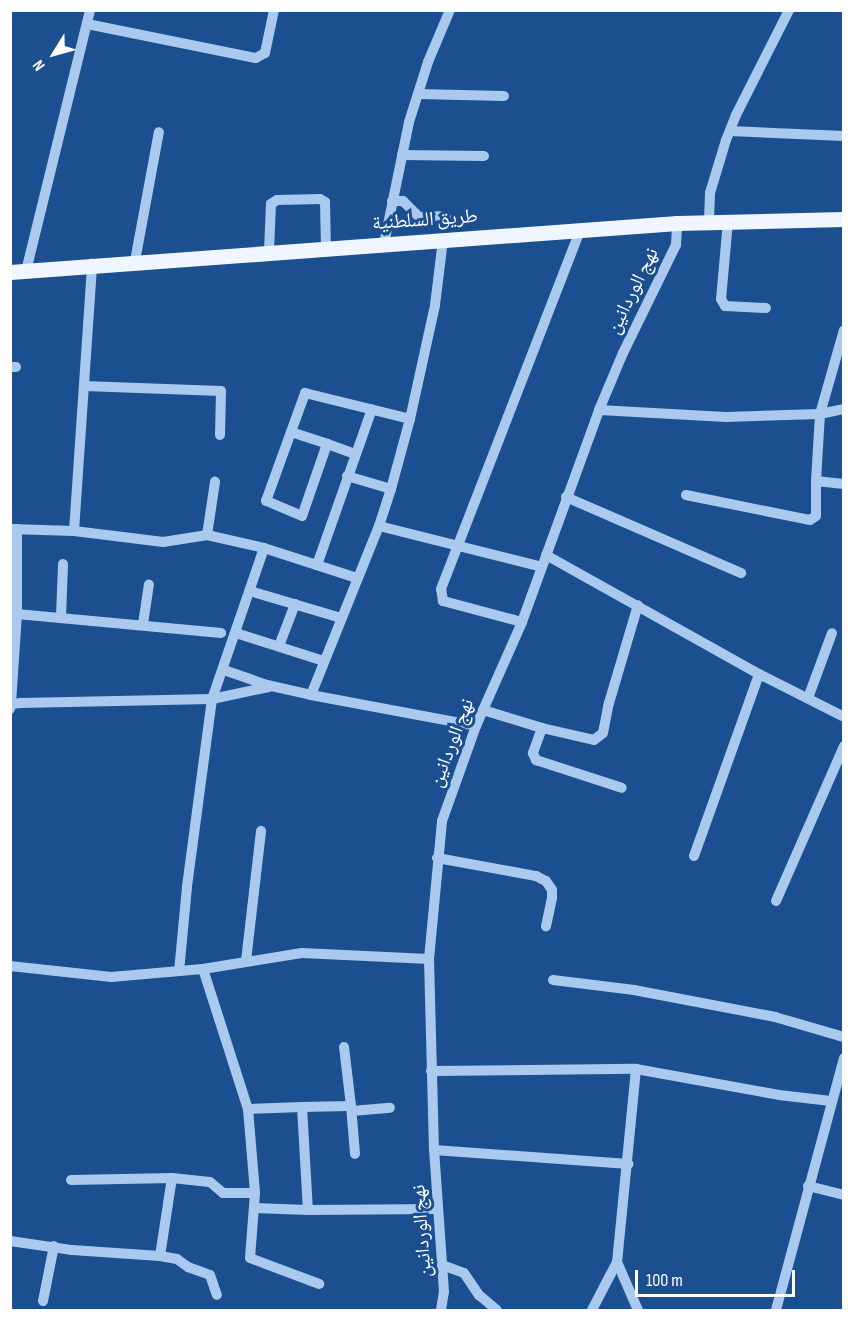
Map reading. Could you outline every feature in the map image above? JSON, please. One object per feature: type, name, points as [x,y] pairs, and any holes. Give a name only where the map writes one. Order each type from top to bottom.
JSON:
[{"type":"main road","name":"طريق السلطنية","points":[[10,272],[92,264],[677,223],[843,219]]},
{"type":"street","points":[[26,271],[90,10]]},
{"type":"street","points":[[87,24],[256,58],[265,53],[274,10]]},
{"type":"street","points":[[384,244],[402,155],[418,94],[450,10]]},
{"type":"street","points":[[709,221],[711,193],[730,131],[789,10]]},
{"type":"street","points":[[418,94],[504,96]]},
{"type":"street","points":[[730,131],[843,136]]},
{"type":"street","points":[[135,261],[159,132]]},
{"type":"street","points":[[402,155],[484,156]]},
{"type":"street","points":[[269,251],[271,204],[277,200],[320,199],[325,202],[326,248]]},
{"type":"street","points":[[392,201],[403,201],[418,217],[446,216]]},
{"type":"street","points":[[728,221],[721,299],[724,306],[766,308]]},
{"type":"street","name":"نهج الوردانين","points":[[441,1311],[444,1292],[434,1150],[429,959],[442,821],[476,726],[522,622],[599,410],[623,352],[676,245],[677,223]]},
{"type":"street","points":[[522,622],[444,601],[441,589],[580,230]]},
{"type":"street","points":[[311,695],[379,526],[391,489],[410,419],[436,295],[443,240]]},
{"type":"street","points":[[74,531],[92,264]]},
{"type":"street","points":[[686,495],[810,520],[816,516],[820,414],[843,330]]},
{"type":"street","points":[[84,386],[221,391],[220,435]]},
{"type":"street","points":[[327,444],[302,516],[266,501],[304,393],[410,419]]},
{"type":"street","points":[[317,566],[372,409]]},
{"type":"street","points":[[599,410],[726,417],[820,414],[843,409]]},
{"type":"street","points":[[291,432],[355,454]]},
{"type":"street","points":[[347,476],[391,489]]},
{"type":"street","points":[[816,481],[843,484]]},
{"type":"street","points":[[207,536],[215,482]]},
{"type":"street","points":[[566,497],[741,573]]},
{"type":"street","points":[[379,526],[542,567]]},
{"type":"street","points":[[272,686],[212,699],[11,706],[17,614],[14,529],[74,531],[163,542],[207,536],[264,548],[357,578]]},
{"type":"street","points":[[179,971],[187,887],[212,699],[224,670],[264,548]]},
{"type":"street","points":[[546,555],[759,674],[843,717]]},
{"type":"street","points":[[61,617],[63,564]]},
{"type":"street","points":[[143,624],[148,584]]},
{"type":"street","points":[[250,591],[341,618]]},
{"type":"street","points":[[279,646],[295,604]]},
{"type":"street","points":[[483,710],[542,728],[594,740],[603,733],[609,703],[638,605]]},
{"type":"street","points":[[17,614],[221,633]]},
{"type":"street","points":[[236,633],[324,661]]},
{"type":"street","points":[[808,698],[832,633]]},
{"type":"street","points":[[224,670],[272,686],[311,695],[476,726]]},
{"type":"street","points":[[694,856],[759,674]]},
{"type":"street","points":[[542,728],[533,753],[536,760],[622,788]]},
{"type":"street","points":[[776,901],[843,746]]},
{"type":"street","points":[[246,961],[261,831]]},
{"type":"street","points":[[437,858],[536,876],[546,881],[552,890],[546,926]]},
{"type":"street","points":[[10,966],[111,977],[202,969],[322,952],[429,959]]},
{"type":"street","points":[[202,969],[248,1109],[255,1194],[250,1258],[319,1284]]},
{"type":"street","points":[[553,980],[634,990],[775,1017],[843,1037]]},
{"type":"street","points":[[344,1047],[355,1154]]},
{"type":"street","points":[[776,1311],[843,1058]]},
{"type":"street","points":[[592,1311],[617,1262],[636,1069]]},
{"type":"street","points":[[431,1071],[636,1069],[779,1095],[831,1101]]},
{"type":"street","points":[[302,1107],[308,1210]]},
{"type":"street","points":[[248,1109],[390,1108]]},
{"type":"street","points":[[434,1150],[628,1164]]},
{"type":"street","points":[[71,1180],[172,1178],[210,1182],[223,1193],[255,1194]]},
{"type":"street","points":[[160,1256],[172,1178]]},
{"type":"street","points":[[808,1186],[843,1195]]},
{"type":"street","points":[[254,1208],[438,1209]]},
{"type":"street","points":[[10,1241],[177,1259],[188,1267],[210,1275],[218,1295]]},
{"type":"street","points":[[43,1301],[54,1246]]},
{"type":"street","points":[[617,1262],[638,1311]]},
{"type":"street","points":[[442,1265],[464,1273],[479,1295],[497,1311]]}]
